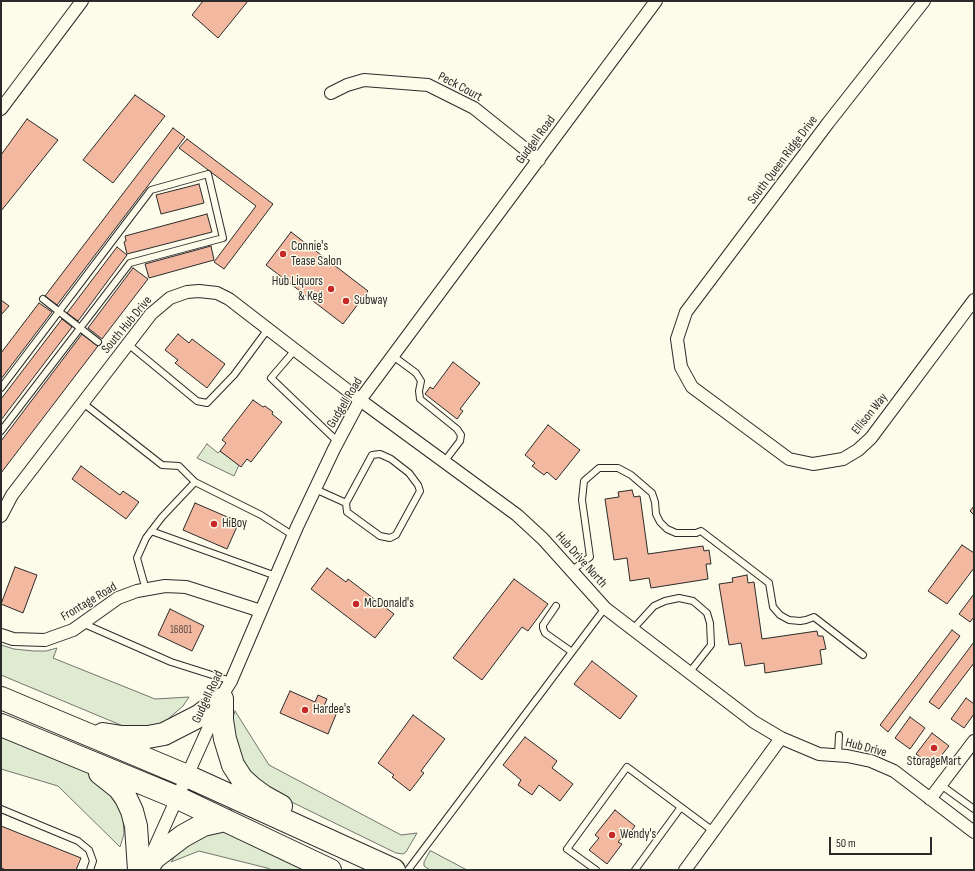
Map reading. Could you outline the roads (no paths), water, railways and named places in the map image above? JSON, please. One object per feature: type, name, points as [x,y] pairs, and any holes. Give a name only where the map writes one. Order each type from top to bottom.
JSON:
[{"type":"highway","points":[[75,729],[122,737],[148,737],[164,734],[199,716],[226,690]]},
{"type":"highway","points":[[226,690],[222,720],[228,753],[233,765],[242,779],[263,796],[314,824],[347,849]]},
{"type":"highway","points":[[1,698],[187,776],[394,870]]},
{"type":"highway","points":[[1,725],[178,798],[330,870]]},
{"type":"highway","points":[[69,753],[107,777],[119,788],[126,798],[132,811],[136,826],[139,870]]},
{"type":"highway","points":[[145,870],[154,858],[183,836],[203,825],[225,820]]},
{"type":"street","points":[[1,109],[82,1]]},
{"type":"street","name":"Gudgell Road","points":[[145,870],[315,489],[360,400],[656,1]]},
{"type":"street","name":"South Queen Ridge Drive","points":[[678,344],[677,339],[686,312],[828,123],[924,1]]},
{"type":"street","name":"Peck Court","points":[[332,93],[347,85],[364,80],[428,85],[474,108],[539,160]]},
{"type":"street","name":"South Hub Drive","points":[[1,516],[12,495],[151,314],[170,298],[187,292],[199,291],[217,294],[229,299],[360,400]]},
{"type":"street","name":"Ellison Way","points":[[678,344],[681,367],[692,387],[789,459],[813,464],[843,459],[858,450],[871,438],[974,300]]},
{"type":"street","name":"Hub Drive North","points":[[360,400],[517,515],[543,539],[606,608],[754,722],[782,738]]},
{"type":"street","name":"Frontage Road","points":[[1,635],[13,639],[45,640],[73,630],[118,598],[137,591],[165,586],[186,586],[261,611]]},
{"type":"street","points":[[685,870],[782,738]]},
{"type":"street","name":"Hub Drive","points":[[782,738],[819,754],[838,755],[871,761],[894,771],[974,832]]},
{"type":"street","points":[[930,799],[974,741]]},
{"type":"lane","points":[[1,388],[151,190],[208,174],[224,238],[130,263],[1,431]]},
{"type":"lane","points":[[43,299],[98,342]]},
{"type":"lane","points":[[128,344],[197,401],[207,403],[234,376],[268,329]]},
{"type":"lane","points":[[295,350],[271,378],[338,442]]},
{"type":"lane","points":[[393,356],[416,373],[421,381],[419,391],[420,398],[461,435],[460,441],[444,462]]},
{"type":"lane","points":[[83,403],[162,465],[179,466],[195,482],[261,515],[294,536]]},
{"type":"lane","points":[[380,454],[391,459],[409,473],[418,485],[420,491],[396,535],[390,538],[380,536],[347,512],[346,503],[372,455],[380,454]]},
{"type":"lane","points":[[571,570],[590,557],[582,500],[584,481],[600,468],[618,468],[631,475],[652,493],[655,502],[656,514],[666,529],[676,533],[696,533],[701,531],[769,583],[773,607],[780,615],[789,620],[800,621],[814,616],[863,655]]},
{"type":"lane","points":[[146,590],[137,558],[146,538],[162,517],[195,482]]},
{"type":"lane","points":[[315,489],[346,503]]},
{"type":"lane","points":[[152,531],[276,576]]},
{"type":"lane","points":[[634,630],[654,606],[665,601],[680,598],[692,601],[707,613],[710,623],[711,645],[689,672]]},
{"type":"lane","points":[[556,606],[543,625],[543,628],[545,633],[572,652]]},
{"type":"lane","points":[[408,870],[606,608]]},
{"type":"lane","points":[[82,624],[171,662],[226,690]]},
{"type":"lane","points":[[838,755],[839,735]]},
{"type":"lane","points":[[596,870],[567,849],[627,767],[713,831]]},
{"type":"lane","points":[[941,785],[974,809]]},
{"type":"lane","points":[[634,870],[681,806]]},
{"type":"lane","points":[[1,809],[78,841],[89,850],[93,861],[90,870]]},
{"type":"place","name":"Connie's Tease Salon","points":[[283,254]]},
{"type":"place","name":"Hub Liquors & Keg","points":[[331,289]]},
{"type":"place","name":"Subway","points":[[346,301]]},
{"type":"place","name":"HiBoy","points":[[214,524]]},
{"type":"place","name":"McDonald's","points":[[356,604]]},
{"type":"place","name":"Hardee's","points":[[305,710]]},
{"type":"place","name":"StorageMart","points":[[934,748]]},
{"type":"place","name":"Wendy's","points":[[612,835]]}]
